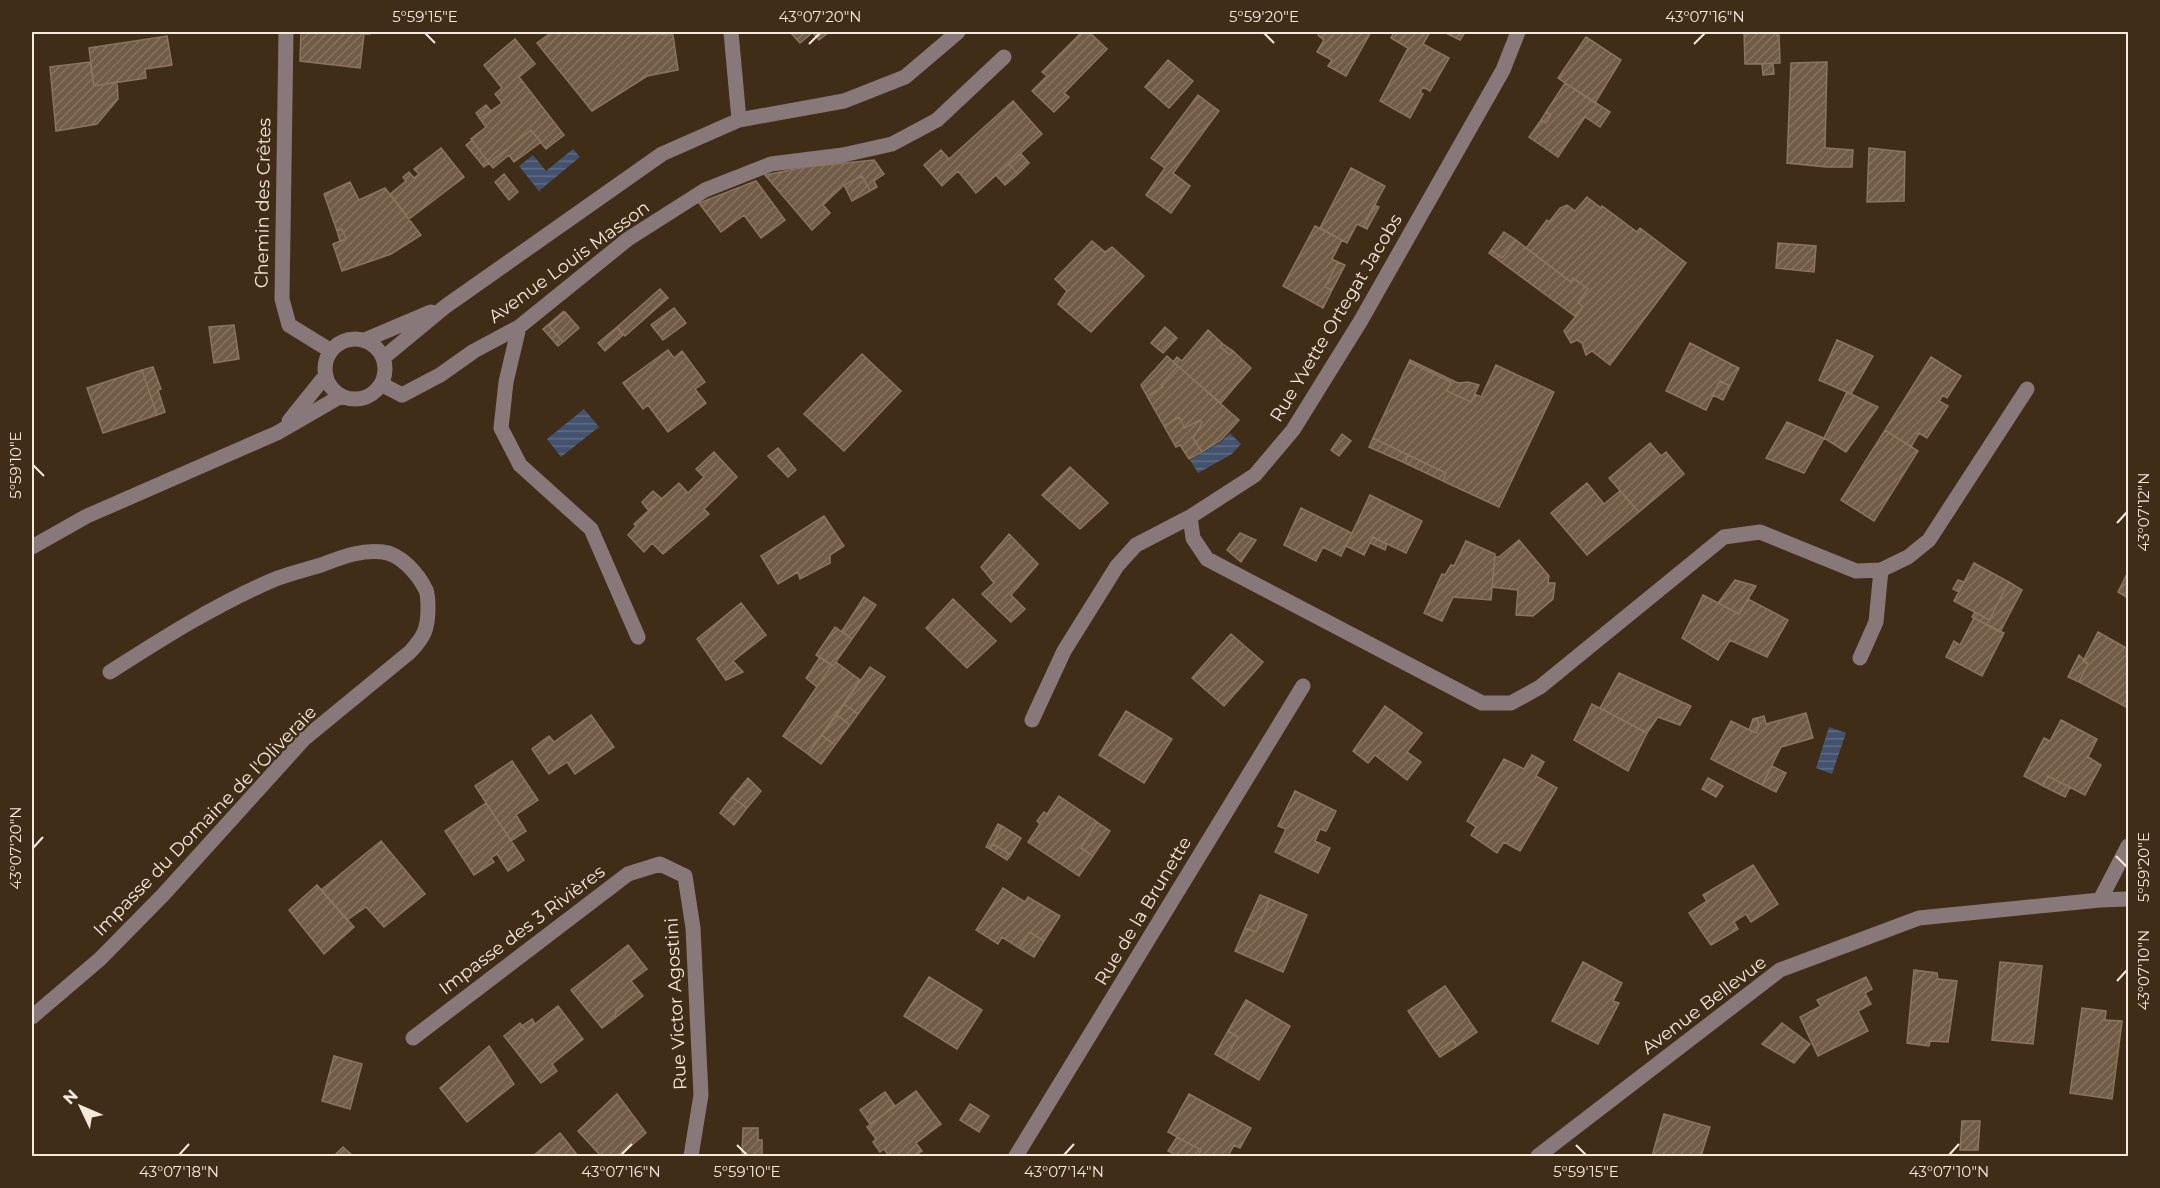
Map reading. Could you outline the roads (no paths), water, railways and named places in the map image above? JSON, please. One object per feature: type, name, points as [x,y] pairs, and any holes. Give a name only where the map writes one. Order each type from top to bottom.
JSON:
[{"type":"street","name":"Chemin des Crêtes","points":[[286,32],[282,299],[289,325],[332,351]]},
{"type":"street","points":[[731,32],[739,120]]},
{"type":"street","name":"Avenue Louis Masson","points":[[383,358],[446,306],[662,153],[739,120],[844,101],[905,77],[958,32]]},
{"type":"street","name":"Rue Yvette Ortegat Jacobs","points":[[1032,720],[1064,651],[1117,566],[1136,545],[1190,517],[1255,475],[1293,430],[1360,322],[1503,70],[1518,32]]},
{"type":"street","name":"Avenue Louis Masson","points":[[381,384],[402,395],[440,375],[474,351],[519,327],[628,239],[705,190],[771,164],[843,155],[892,144],[936,120],[1004,57]]},
{"type":"street","name":"Avenue Louis Masson","points":[[365,340],[446,306]]},
{"type":"street","points":[[519,327],[506,382],[501,428],[520,465],[591,529],[638,637]]},
{"type":"street","points":[[346,340],[365,340],[372,344],[386,366],[381,384],[368,397],[350,399],[341,396],[328,384],[326,362],[338,344],[346,340]]},
{"type":"street","points":[[285,426],[326,375]]},
{"type":"street","points":[[1190,517],[1193,538],[1207,559],[1482,703],[1511,703],[1540,687],[1724,537],[1760,532],[1856,571],[1881,570],[1908,557],[1929,540],[2027,389]]},
{"type":"street","points":[[32,547],[87,516],[276,433],[341,396]]},
{"type":"street","name":"Impasse du Domaine de l'Oliveraie","points":[[32,1017],[100,958],[163,896],[304,739],[410,652],[421,640],[428,626],[428,593],[412,570],[385,552],[367,552],[347,556],[275,580],[230,600],[183,626],[110,672]]},
{"type":"street","points":[[1860,658],[1876,622],[1881,570]]},
{"type":"street","name":"Rue de la Brunette","points":[[1016,1156],[1303,686]]},
{"type":"street","points":[[2100,900],[2128,846]]},
{"type":"street","name":"Impasse des 3 Rivières","points":[[413,1038],[628,874],[660,864]]},
{"type":"street","name":"Rue Victor Agostini","points":[[660,864],[685,876],[693,928],[701,1095],[691,1156]]},
{"type":"street","name":"Avenue Bellevue","points":[[1538,1156],[1780,970],[1919,918],[2100,900],[2128,900]]},
{"type":"water","points":[[573,149],[580,157],[539,191],[519,166],[533,155],[546,171]]},
{"type":"water","points":[[584,409],[599,427],[561,457],[547,439]]},
{"type":"water","points":[[1230,433],[1241,444],[1232,454],[1198,473],[1190,460],[1221,442]]},
{"type":"water","points":[[1829,727],[1846,733],[1832,774],[1816,768]]}]
